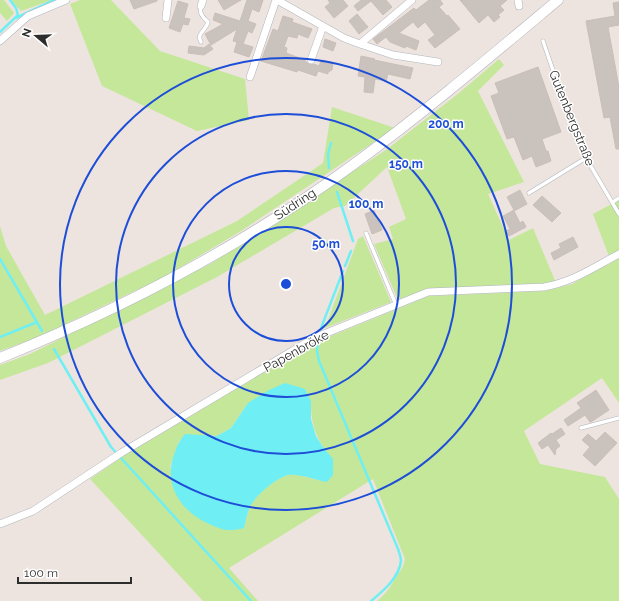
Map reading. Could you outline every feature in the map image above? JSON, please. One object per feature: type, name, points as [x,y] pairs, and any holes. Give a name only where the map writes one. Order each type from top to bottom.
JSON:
[{"type":"main road","name":"Südring","points":[[0,358],[63,332],[167,281],[236,242],[301,201],[354,165],[460,83],[558,0]]},
{"type":"street","points":[[0,41],[28,16],[66,0]]},
{"type":"street","points":[[166,18],[168,0]]},
{"type":"street","points":[[250,77],[276,0],[344,38],[394,55],[438,62]]},
{"type":"street","points":[[360,44],[412,0]]},
{"type":"street","points":[[311,60],[323,26]]},
{"type":"street","name":"Papenbröke","points":[[0,524],[33,511],[118,455],[314,338],[428,292],[544,287],[570,280],[619,254]]},
{"type":"lane","points":[[201,42],[199,38],[200,34],[207,26],[208,22],[200,14],[202,3]]},
{"type":"lane","name":"Gutenbergstraße","points":[[543,41],[558,86],[586,158],[619,214]]},
{"type":"lane","points":[[529,193],[586,158]]},
{"type":"lane","points":[[613,202],[619,198]]},
{"type":"lane","points":[[366,233],[396,305]]},
{"type":"lane","points":[[581,428],[619,418]]},
{"type":"green space","points":[[0,0],[4,0],[14,13],[7,21],[0,13]]},
{"type":"green space","points":[[11,0],[52,0],[21,11]]},
{"type":"green space","points":[[80,0],[111,0],[160,51],[245,79],[249,120],[197,131],[102,86],[70,4]]},
{"type":"green space","points":[[499,59],[504,65],[478,91],[524,182],[488,194],[509,240],[533,228],[556,283],[427,289],[398,300],[374,244],[393,239],[389,227],[406,219],[387,167],[345,206],[334,208],[217,277],[48,363],[0,380],[0,365],[30,354],[212,263],[386,150],[459,93]]},
{"type":"green space","points":[[332,107],[395,128],[241,231],[164,277],[36,338],[0,351],[0,226],[6,246],[45,315],[237,221],[323,163]]},
{"type":"green space","points":[[619,200],[619,403],[602,378],[524,431],[540,464],[605,477],[619,499],[619,601],[377,601],[390,587],[402,568],[405,559],[373,479],[229,568],[258,601],[203,601],[90,479],[125,455],[314,343],[429,296],[545,291],[572,284],[611,262],[593,214]],"holes":[[[311,401],[315,430],[323,447],[318,480],[298,475],[287,475],[277,480],[266,488],[253,502],[248,512],[244,528],[170,467],[180,440],[202,435],[217,436],[231,428],[248,403]]]},
{"type":"green space","points":[[363,236],[391,302],[325,328],[358,239]]},
{"type":"water","points":[[285,383],[305,389],[311,401],[311,419],[316,436],[333,459],[333,475],[327,482],[302,476],[288,475],[283,477],[261,493],[253,503],[248,512],[244,528],[234,530],[222,529],[209,524],[190,512],[176,495],[172,485],[172,463],[180,440],[185,434],[217,436],[231,428],[248,403],[269,390]]},
{"type":"building","points":[[130,0],[157,0],[157,1],[134,9]]},
{"type":"building","points":[[218,0],[241,0],[224,10]]},
{"type":"building","points":[[247,0],[263,0],[259,12],[252,9],[248,21],[256,24],[252,33],[248,31],[243,44],[253,47],[249,57],[234,52],[237,42],[233,41],[237,29],[211,45],[205,34],[223,24],[213,20],[215,13],[240,21]]},
{"type":"building","points":[[328,0],[343,0],[348,6],[334,18],[325,7],[330,3]]},
{"type":"building","points":[[361,0],[386,0],[392,7],[383,15],[371,1],[358,11],[354,6]]},
{"type":"building","points":[[429,0],[440,0],[443,4],[439,7],[460,29],[435,48],[428,40],[435,35],[425,22],[418,28],[413,22],[399,33],[419,41],[416,50],[406,46],[405,48],[390,42],[386,37],[377,44],[373,39],[414,8],[416,10]]},
{"type":"building","points":[[460,0],[507,0],[500,6],[504,10],[498,15],[500,17],[494,22],[488,15],[479,23]]},
{"type":"building","points":[[178,1],[188,4],[184,18],[190,19],[188,25],[183,24],[180,32],[169,28]]},
{"type":"building","points":[[619,2],[619,25],[608,27],[619,87],[619,149],[616,149],[610,117],[604,118],[586,21],[615,16],[613,3]]},
{"type":"building","points":[[357,14],[368,27],[359,34],[349,21]]},
{"type":"building","points":[[283,16],[293,19],[292,22],[312,29],[308,38],[298,34],[297,38],[288,36],[284,47],[287,48],[286,53],[305,60],[310,65],[314,64],[319,66],[323,60],[333,63],[332,70],[328,72],[328,74],[318,71],[316,76],[261,61],[273,29],[278,31]]},
{"type":"building","points":[[325,39],[336,43],[333,51],[323,47]]},
{"type":"building","points":[[209,44],[213,49],[204,55],[188,53],[189,46],[204,48]]},
{"type":"building","points":[[361,56],[413,68],[410,79],[388,74],[386,81],[375,79],[373,93],[364,92],[365,77],[358,76]]},
{"type":"building","points":[[538,67],[561,132],[542,139],[551,161],[536,167],[532,156],[523,160],[514,137],[507,139],[491,96],[499,93],[495,83]]},
{"type":"building","points":[[520,190],[527,204],[514,211],[520,223],[523,221],[526,227],[509,236],[506,231],[510,229],[503,216],[514,210],[507,197]]},
{"type":"building","points":[[542,196],[561,213],[552,222],[533,205]]},
{"type":"building","points":[[374,210],[382,230],[372,234],[365,214]]},
{"type":"building","points":[[573,237],[578,247],[554,260],[551,253],[561,248],[559,244]]},
{"type":"building","points":[[596,390],[609,410],[591,422],[585,415],[568,426],[564,420],[581,408],[577,403]]},
{"type":"building","points":[[561,428],[565,434],[556,440],[560,446],[556,449],[555,455],[548,445],[542,449],[538,443],[551,433],[552,434]]},
{"type":"building","points":[[605,432],[617,443],[595,466],[583,455],[590,447],[582,440],[588,434],[596,441]]},
{"type":"waterway","points":[[0,32],[18,15],[16,8],[10,0]]},
{"type":"waterway","points":[[16,18],[54,0]]},
{"type":"waterway","points":[[329,168],[328,154],[331,143]]},
{"type":"waterway","points":[[337,192],[353,241]]},
{"type":"waterway","points":[[345,266],[351,251]]},
{"type":"waterway","points":[[0,259],[42,331]]},
{"type":"waterway","points":[[321,328],[343,271]]},
{"type":"waterway","points":[[0,337],[37,322]]},
{"type":"waterway","points":[[318,341],[317,351],[319,361],[401,558],[400,567],[394,578],[371,601]]},
{"type":"waterway","points":[[54,349],[111,447],[251,601]]}]
